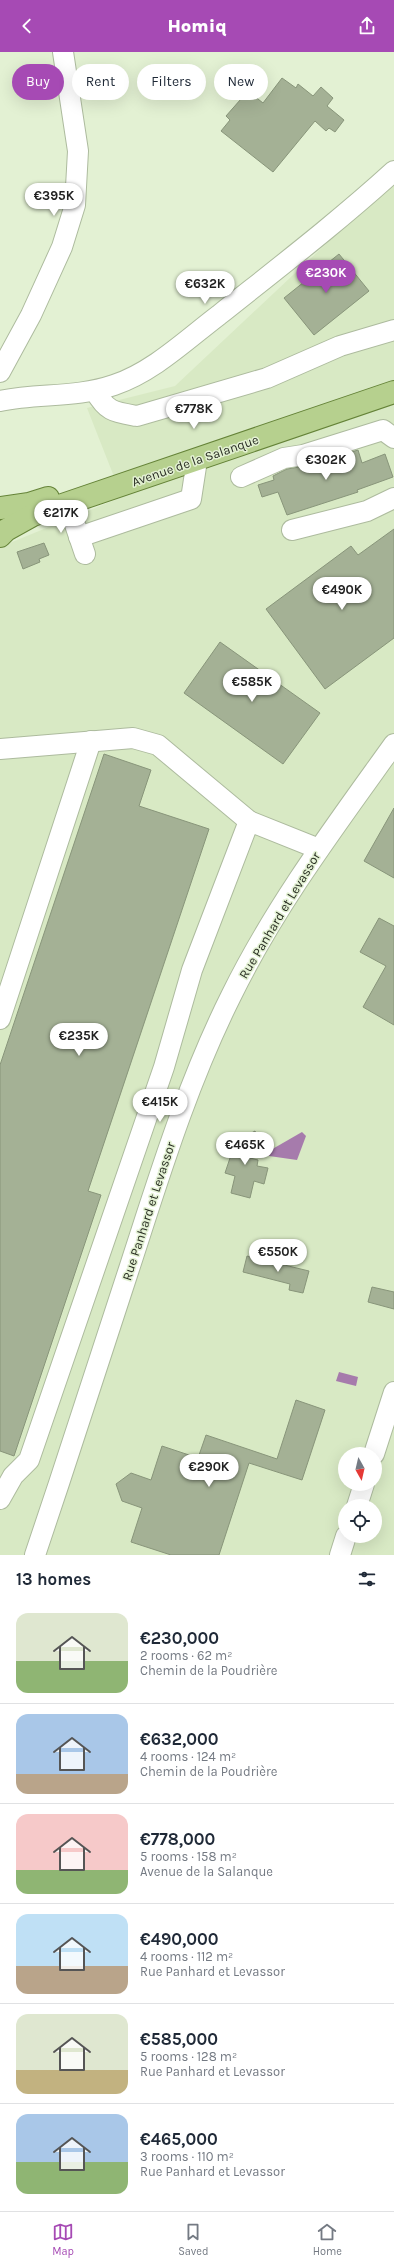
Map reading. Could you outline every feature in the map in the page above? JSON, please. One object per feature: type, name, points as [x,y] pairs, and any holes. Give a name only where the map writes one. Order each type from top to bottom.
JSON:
[{"type":"main road","name":"Avenue de la Salanque","points":[[0,508],[29,504],[394,381]]},
{"type":"main road","name":"Avenue de la Salanque","points":[[0,536],[6,530],[33,516],[394,392]]},
{"type":"street","points":[[0,372],[31,315],[62,248],[74,205],[78,151],[63,52]]},
{"type":"street","points":[[0,401],[62,396],[94,391],[115,385],[156,364],[339,220],[394,171]]},
{"type":"street","points":[[94,391],[103,406],[119,413],[137,416],[267,378],[340,346],[394,330]]},
{"type":"street","points":[[241,477],[284,458],[303,455],[383,430],[394,438]]},
{"type":"street","points":[[68,504],[82,545],[191,499],[196,460]]},
{"type":"street","points":[[292,530],[367,511],[394,498]]},
{"type":"street","points":[[0,749],[133,738],[158,745],[249,821],[319,849]]},
{"type":"street","points":[[0,1019],[91,741]]},
{"type":"street","name":"Rue Panhard et Levassor","points":[[35,1555],[172,1138],[198,1066],[242,976],[268,929],[319,849],[394,744]]},
{"type":"street","points":[[0,1499],[13,1476],[29,1460],[164,1067],[192,970],[249,821]]},
{"type":"street","points":[[376,1447],[394,1392]]},
{"type":"street","points":[[340,1555],[344,1543]]},
{"type":"shaded area","points":[[394,180],[394,1555],[0,1555],[0,547],[122,497],[87,408],[175,386]]},
{"type":"shaded area","points":[[302,1132],[306,1136],[297,1160],[269,1156],[269,1151]]},
{"type":"shaded area","points":[[339,1372],[358,1377],[356,1386],[336,1381]]},
{"type":"building","points":[[282,78],[296,88],[298,84],[313,96],[321,87],[333,98],[327,106],[344,120],[335,132],[329,128],[326,131],[315,121],[273,172],[221,131],[230,120],[226,116],[240,100],[259,100],[263,103],[265,100],[268,100],[268,96]]},
{"type":"building","points":[[339,254],[369,291],[314,335],[284,298]]},
{"type":"building","points":[[358,450],[362,463],[385,454],[393,477],[357,490],[358,492],[287,515],[278,492],[262,497],[258,485],[274,480],[273,476],[287,469],[306,466]]},
{"type":"building","points":[[394,529],[394,638],[325,689],[266,609],[351,546],[358,555]]},
{"type":"building","points":[[44,543],[49,555],[39,559],[40,562],[23,569],[17,552]]},
{"type":"building","points":[[220,642],[320,713],[283,764],[184,693]]},
{"type":"building","points":[[104,754],[151,770],[139,806],[209,829],[88,1191],[101,1195],[14,1456],[0,1451],[0,1065]]},
{"type":"building","points":[[394,808],[394,878],[364,861]]},
{"type":"building","points":[[379,918],[394,926],[394,1025],[363,1007],[386,966],[360,952]]},
{"type":"building","points":[[255,1131],[260,1143],[238,1155],[258,1160],[257,1166],[268,1168],[264,1184],[254,1181],[250,1198],[231,1193],[235,1176],[225,1173],[231,1155],[226,1147]]},
{"type":"building","points":[[247,1256],[309,1271],[303,1293],[289,1290],[290,1284],[243,1272]]},
{"type":"building","points":[[372,1287],[394,1292],[394,1309],[368,1302]]},
{"type":"building","points":[[296,1400],[325,1410],[302,1480],[249,1463],[219,1555],[171,1555],[131,1542],[142,1508],[122,1501],[116,1484],[131,1473],[151,1480],[162,1446],[198,1458],[206,1435],[277,1459]]}]
